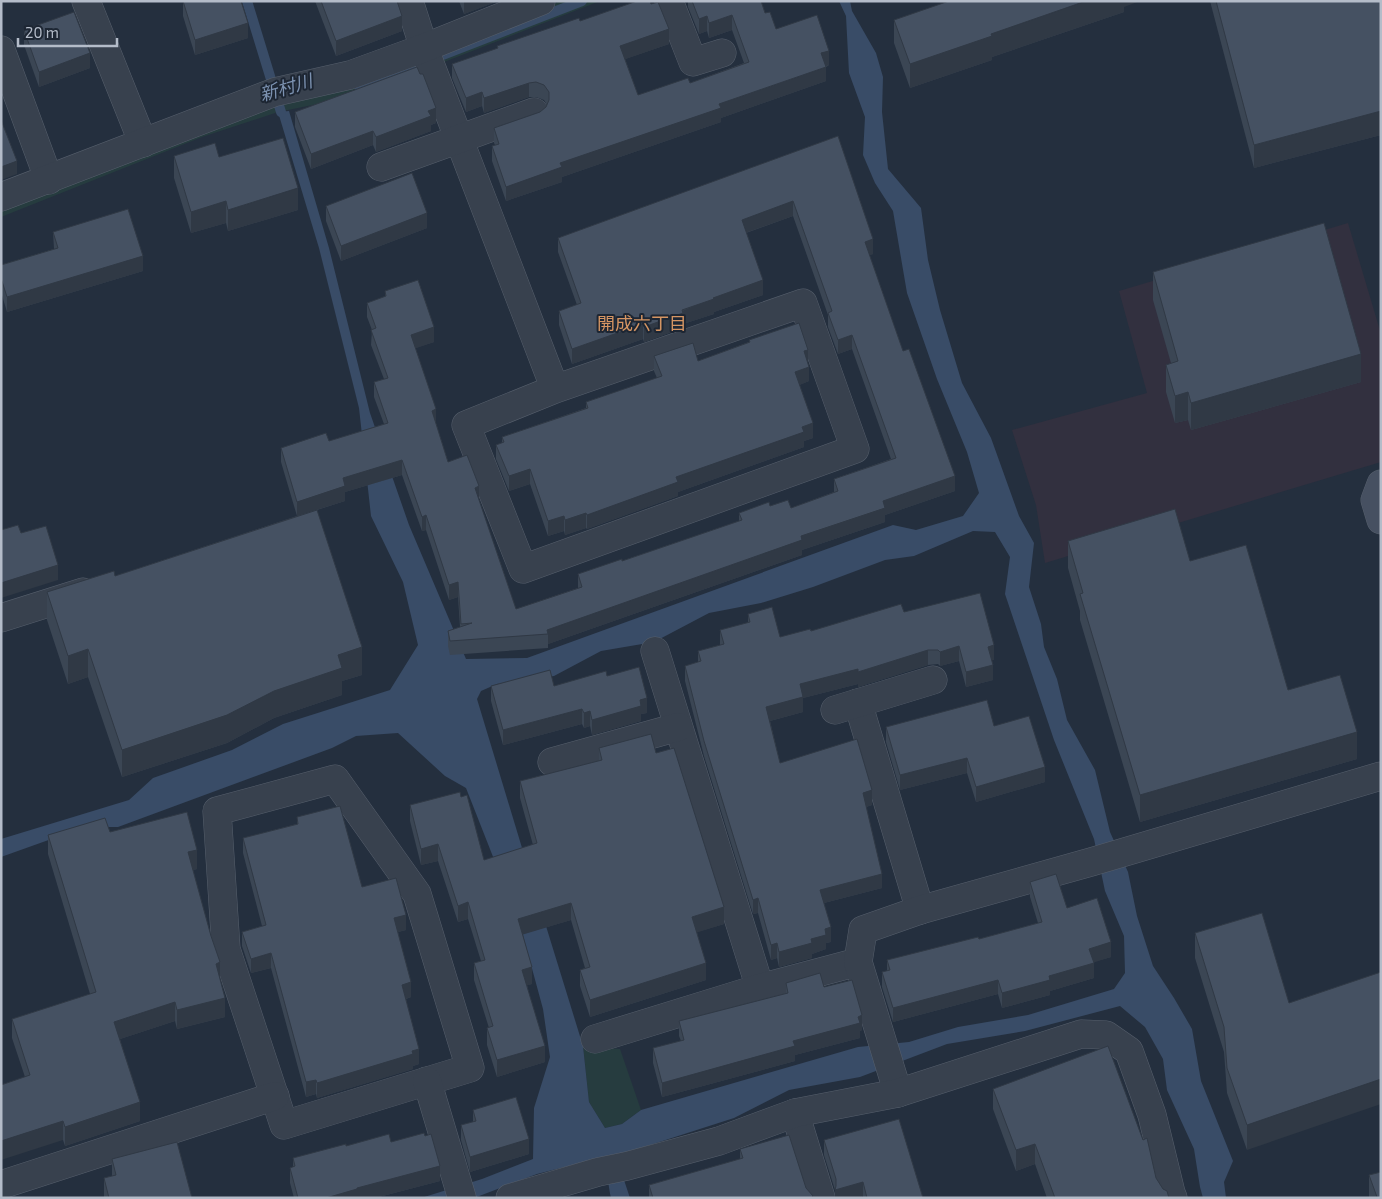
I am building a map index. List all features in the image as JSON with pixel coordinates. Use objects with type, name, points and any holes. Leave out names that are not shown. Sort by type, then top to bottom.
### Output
[{"type":"street","points":[[86,1],[144,143]]},
{"type":"street","points":[[409,1],[424,48],[555,389]]},
{"type":"street","points":[[1,197],[275,92],[350,75],[424,48],[541,1]]},
{"type":"street","points":[[669,1],[692,62],[722,53]]},
{"type":"street","points":[[1,50],[49,180]]},
{"type":"street","points":[[381,167],[534,112]]},
{"type":"street","points":[[803,303],[855,450],[524,569],[466,425],[555,389],[803,303]]},
{"type":"street","points":[[1381,484],[1374,500],[1381,520]]},
{"type":"street","points":[[1,618],[103,586]]},
{"type":"street","points":[[655,651],[760,988]]},
{"type":"street","points":[[920,910],[846,706],[933,680]]},
{"type":"street","points":[[552,762],[678,727]]},
{"type":"street","points":[[895,1083],[858,962],[862,930],[920,910],[1091,862],[1381,776]]},
{"type":"street","points":[[335,779],[418,894],[470,1068],[284,1124],[275,1096],[226,949],[217,811],[335,779]]},
{"type":"street","points":[[595,1039],[760,988],[858,962]]},
{"type":"street","points":[[519,1196],[598,1172],[627,1166],[720,1140],[795,1113],[895,1083],[1081,1034],[1106,1035],[1129,1051],[1152,1115],[1173,1198]]},
{"type":"street","points":[[427,1081],[459,1188]]},
{"type":"street","points":[[1,1185],[275,1096]]},
{"type":"street","points":[[795,1113],[821,1198]]},
{"type":"shaded area","points":[[1348,223],[1381,334],[1381,462],[1045,563],[1036,505],[1012,430],[1147,393],[1119,291]]},
{"type":"green space","points":[[561,1],[600,1],[357,96],[278,112],[202,137],[1,217],[1,203],[281,97],[351,82]]},
{"type":"green space","points":[[583,1046],[620,1049],[641,1110],[622,1124],[605,1128],[589,1102]]},
{"type":"water","points":[[839,1],[850,1],[852,11],[876,53],[883,77],[882,112],[888,169],[921,208],[928,260],[940,310],[962,383],[991,438],[1019,516],[1034,543],[1029,587],[1041,624],[1044,647],[1057,679],[1067,720],[1095,770],[1110,832],[1128,872],[1137,916],[1153,966],[1192,1029],[1201,1081],[1233,1161],[1224,1182],[1226,1198],[1203,1198],[1194,1149],[1167,1090],[1163,1059],[1145,1027],[1120,1006],[1025,1031],[947,1044],[860,1077],[789,1090],[734,1118],[619,1155],[618,1162],[630,1198],[611,1198],[606,1171],[600,1158],[537,1174],[474,1198],[421,1198],[482,1179],[533,1159],[534,1108],[550,1057],[543,1009],[521,928],[466,788],[445,776],[398,733],[356,736],[332,748],[118,827],[85,827],[1,857],[1,839],[129,800],[153,778],[232,750],[283,724],[390,690],[418,645],[403,582],[371,516],[359,408],[319,248],[278,112],[289,111],[329,248],[370,413],[409,525],[466,659],[527,658],[893,525],[916,530],[963,516],[979,493],[967,452],[937,379],[907,293],[893,211],[875,183],[863,155],[865,117],[849,73],[846,16]],"holes":[[[973,531],[995,532],[1010,557],[1005,594],[1054,740],[1094,839],[1105,891],[1124,936],[1125,973],[1114,989],[1028,1015],[958,1027],[909,1042],[858,1047],[641,1110],[622,1124],[605,1128],[589,1102],[583,1046],[477,699],[481,691],[497,684],[554,676],[601,651],[654,642],[709,613],[761,603],[813,587],[885,560],[914,556]]]},
{"type":"building","points":[[183,1],[241,1],[248,23],[195,40]]},
{"type":"building","points":[[321,1],[397,1],[402,16],[336,41]]},
{"type":"building","points":[[637,1],[650,1],[651,4],[658,2],[669,29],[620,46],[638,95],[688,78],[690,83],[749,62],[732,15],[709,23],[707,16],[699,19],[692,1],[761,1],[765,13],[770,12],[776,29],[817,15],[829,51],[821,53],[826,67],[719,104],[721,108],[560,163],[562,167],[506,187],[492,146],[499,144],[494,128],[540,112],[546,107],[549,100],[549,92],[544,85],[536,82],[484,98],[482,92],[466,98],[452,64],[498,48],[497,46],[579,18],[580,21]]},
{"type":"building","points":[[949,1],[1086,1],[910,64],[894,20]]},
{"type":"building","points":[[1216,1],[1381,1],[1381,111],[1254,145]]},
{"type":"building","points":[[74,12],[90,53],[39,72],[24,30]]},
{"type":"building","points":[[417,67],[420,74],[423,74],[436,108],[428,111],[431,116],[376,137],[373,131],[311,154],[295,112]]},
{"type":"building","points":[[1,120],[17,161],[1,167]]},
{"type":"building","points":[[838,136],[873,239],[865,242],[903,351],[909,349],[955,476],[883,501],[885,508],[801,536],[802,540],[547,630],[548,634],[450,641],[448,631],[472,623],[461,624],[458,582],[449,585],[426,515],[422,517],[402,460],[343,478],[345,486],[297,502],[281,448],[326,433],[329,441],[388,423],[374,382],[388,378],[371,330],[376,328],[367,303],[386,296],[385,291],[418,280],[434,327],[411,335],[436,409],[432,411],[448,462],[467,455],[479,486],[475,488],[516,609],[582,587],[578,574],[742,520],[739,513],[769,502],[770,506],[788,500],[791,508],[838,491],[834,479],[896,458],[852,335],[838,340],[828,313],[832,311],[793,201],[742,220],[763,280],[682,310],[683,313],[644,327],[643,324],[572,349],[559,311],[581,303],[558,238]]},
{"type":"building","points":[[283,138],[298,188],[228,210],[226,201],[191,212],[174,156],[215,143],[219,157]]},
{"type":"building","points":[[412,173],[427,213],[341,246],[326,206]]},
{"type":"building","points":[[128,209],[143,256],[7,297],[1,278],[1,265],[58,248],[53,232]]},
{"type":"building","points":[[1324,223],[1361,354],[1191,403],[1188,392],[1175,396],[1166,365],[1178,361],[1153,272]]},
{"type":"building","points":[[799,323],[808,350],[804,351],[809,367],[795,372],[813,423],[802,427],[804,432],[676,477],[678,482],[587,515],[586,513],[565,520],[564,516],[548,521],[530,469],[509,476],[496,445],[504,442],[502,437],[588,408],[586,402],[662,376],[654,356],[693,343],[698,361],[750,342],[749,340]]},
{"type":"building","points":[[1175,509],[1190,561],[1246,545],[1288,690],[1340,675],[1357,732],[1140,795],[1080,594],[1083,593],[1068,541]]},
{"type":"building","points":[[317,510],[362,647],[338,655],[342,668],[274,691],[227,715],[122,750],[88,649],[68,656],[47,592],[114,571],[115,576]]},
{"type":"building","points":[[18,525],[21,533],[46,526],[58,565],[1,583],[1,530]]},
{"type":"building","points":[[980,593],[994,645],[988,647],[993,665],[966,672],[959,646],[940,652],[938,650],[928,650],[858,672],[858,669],[800,684],[803,697],[766,707],[780,763],[857,739],[872,790],[863,793],[882,874],[820,890],[831,927],[825,929],[826,935],[811,939],[812,943],[779,952],[777,943],[771,945],[758,898],[753,900],[704,741],[685,666],[701,661],[698,651],[724,644],[720,630],[750,622],[748,614],[772,607],[780,637],[810,629],[811,631],[901,604],[904,612]]},
{"type":"building","points":[[639,667],[647,698],[640,700],[641,706],[592,720],[590,711],[584,713],[582,709],[503,730],[491,686],[550,670],[554,686],[606,671],[607,676]]},
{"type":"building","points":[[987,700],[994,726],[1029,716],[1045,767],[976,787],[967,758],[900,775],[886,727]]},
{"type":"building","points":[[651,734],[656,753],[674,748],[724,907],[692,917],[706,963],[590,1000],[580,970],[590,967],[571,903],[518,919],[532,967],[522,970],[545,1046],[497,1060],[487,1028],[493,1026],[474,963],[485,960],[468,902],[458,906],[438,844],[421,849],[410,805],[460,792],[461,797],[467,795],[484,860],[537,843],[520,781],[602,760],[599,748]]},
{"type":"building","points":[[340,806],[362,887],[396,878],[406,915],[394,918],[411,982],[402,985],[419,1049],[412,1051],[413,1054],[317,1083],[316,1080],[306,1082],[271,953],[251,959],[242,932],[266,925],[243,838],[298,824],[297,817]]},
{"type":"building","points":[[187,812],[197,850],[188,852],[220,962],[216,964],[225,998],[177,1010],[175,1002],[114,1022],[140,1102],[65,1127],[63,1121],[1,1141],[1,1085],[30,1075],[12,1019],[96,992],[48,835],[105,818],[110,832]]},
{"type":"building","points":[[1056,874],[1067,908],[1097,898],[1111,942],[1089,949],[1094,963],[1049,976],[1050,980],[1002,993],[998,980],[893,1008],[882,972],[890,970],[887,960],[978,937],[979,939],[1042,922],[1030,882]]},
{"type":"building","points":[[1262,913],[1289,1003],[1381,972],[1381,1079],[1247,1125],[1227,1068],[1224,1027],[1195,933]]},
{"type":"building","points":[[820,973],[824,987],[852,980],[862,1015],[858,1017],[860,1023],[793,1041],[795,1046],[662,1083],[653,1048],[684,1040],[679,1021],[788,993],[786,983]]},
{"type":"building","points":[[1108,1046],[1143,1140],[1147,1138],[1156,1178],[1163,1189],[1167,1191],[1169,1198],[1055,1198],[1035,1144],[1016,1150],[993,1089]]},
{"type":"building","points":[[516,1097],[529,1139],[470,1157],[461,1125],[476,1121],[473,1110]]},
{"type":"building","points":[[899,1119],[923,1198],[867,1198],[863,1182],[835,1190],[836,1179],[824,1140]]},
{"type":"building","points":[[424,1133],[425,1136],[431,1134],[440,1166],[326,1198],[298,1198],[290,1168],[295,1166],[293,1158],[389,1134],[391,1142]]},
{"type":"building","points":[[789,1135],[806,1188],[813,1196],[812,1198],[653,1198],[649,1185],[743,1158],[740,1149]]},
{"type":"building","points":[[177,1142],[192,1198],[109,1198],[104,1178],[116,1175],[112,1159]]},
{"type":"building","points":[[1381,1172],[1381,1198],[1375,1198],[1377,1197],[1369,1175]]},
{"type":"waterway","points":[[247,1],[281,112]]},
{"type":"waterway","name":"新村川","points":[[358,85],[378,80],[582,1]]},
{"type":"district","name":"開成六丁目","points":[[642,324]]}]
